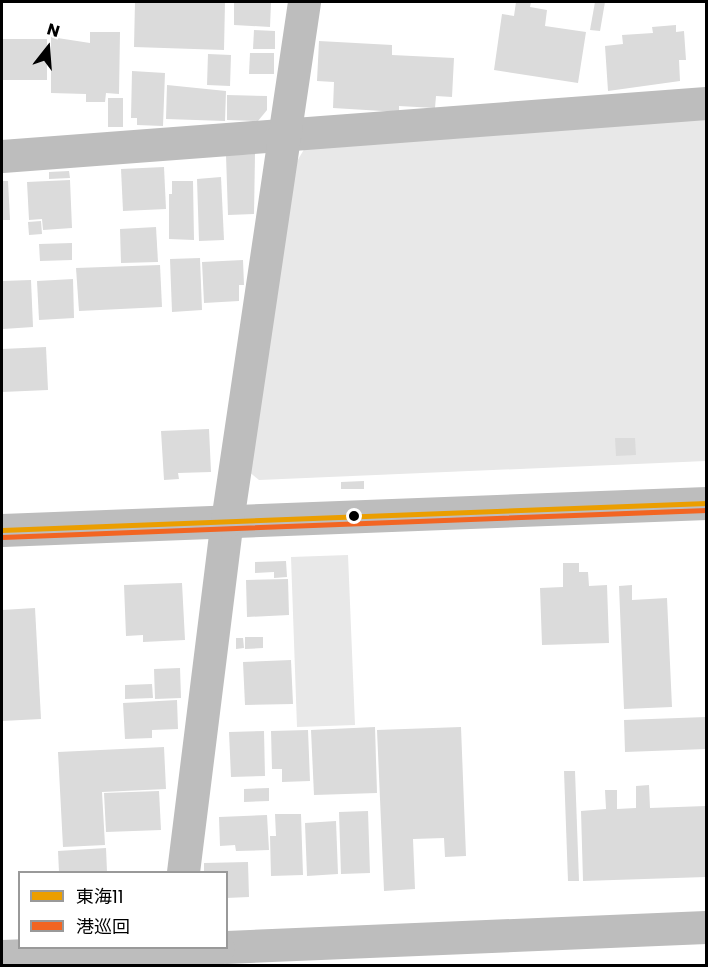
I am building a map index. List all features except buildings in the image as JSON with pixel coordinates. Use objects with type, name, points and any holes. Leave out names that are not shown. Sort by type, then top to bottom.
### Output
[{"type":"street","points":[[183,871],[227,522],[304,2]]},
{"type":"street","points":[[2,156],[284,137],[706,97]]},
{"type":"street","points":[[2,530],[706,503]]},
{"type":"street","points":[[228,947],[706,927]]},
{"type":"street","points":[[2,956],[152,949]]},
{"type":"shaded area","points":[[706,117],[706,461],[259,480],[248,471],[296,163],[306,146]]},
{"type":"shaded area","points":[[348,555],[355,725],[297,727],[291,557]]},
{"type":"transit line","name":"東海11","points":[[2,530],[706,503]]},
{"type":"transit line","name":"港巡回","points":[[2,537],[706,510]]}]
